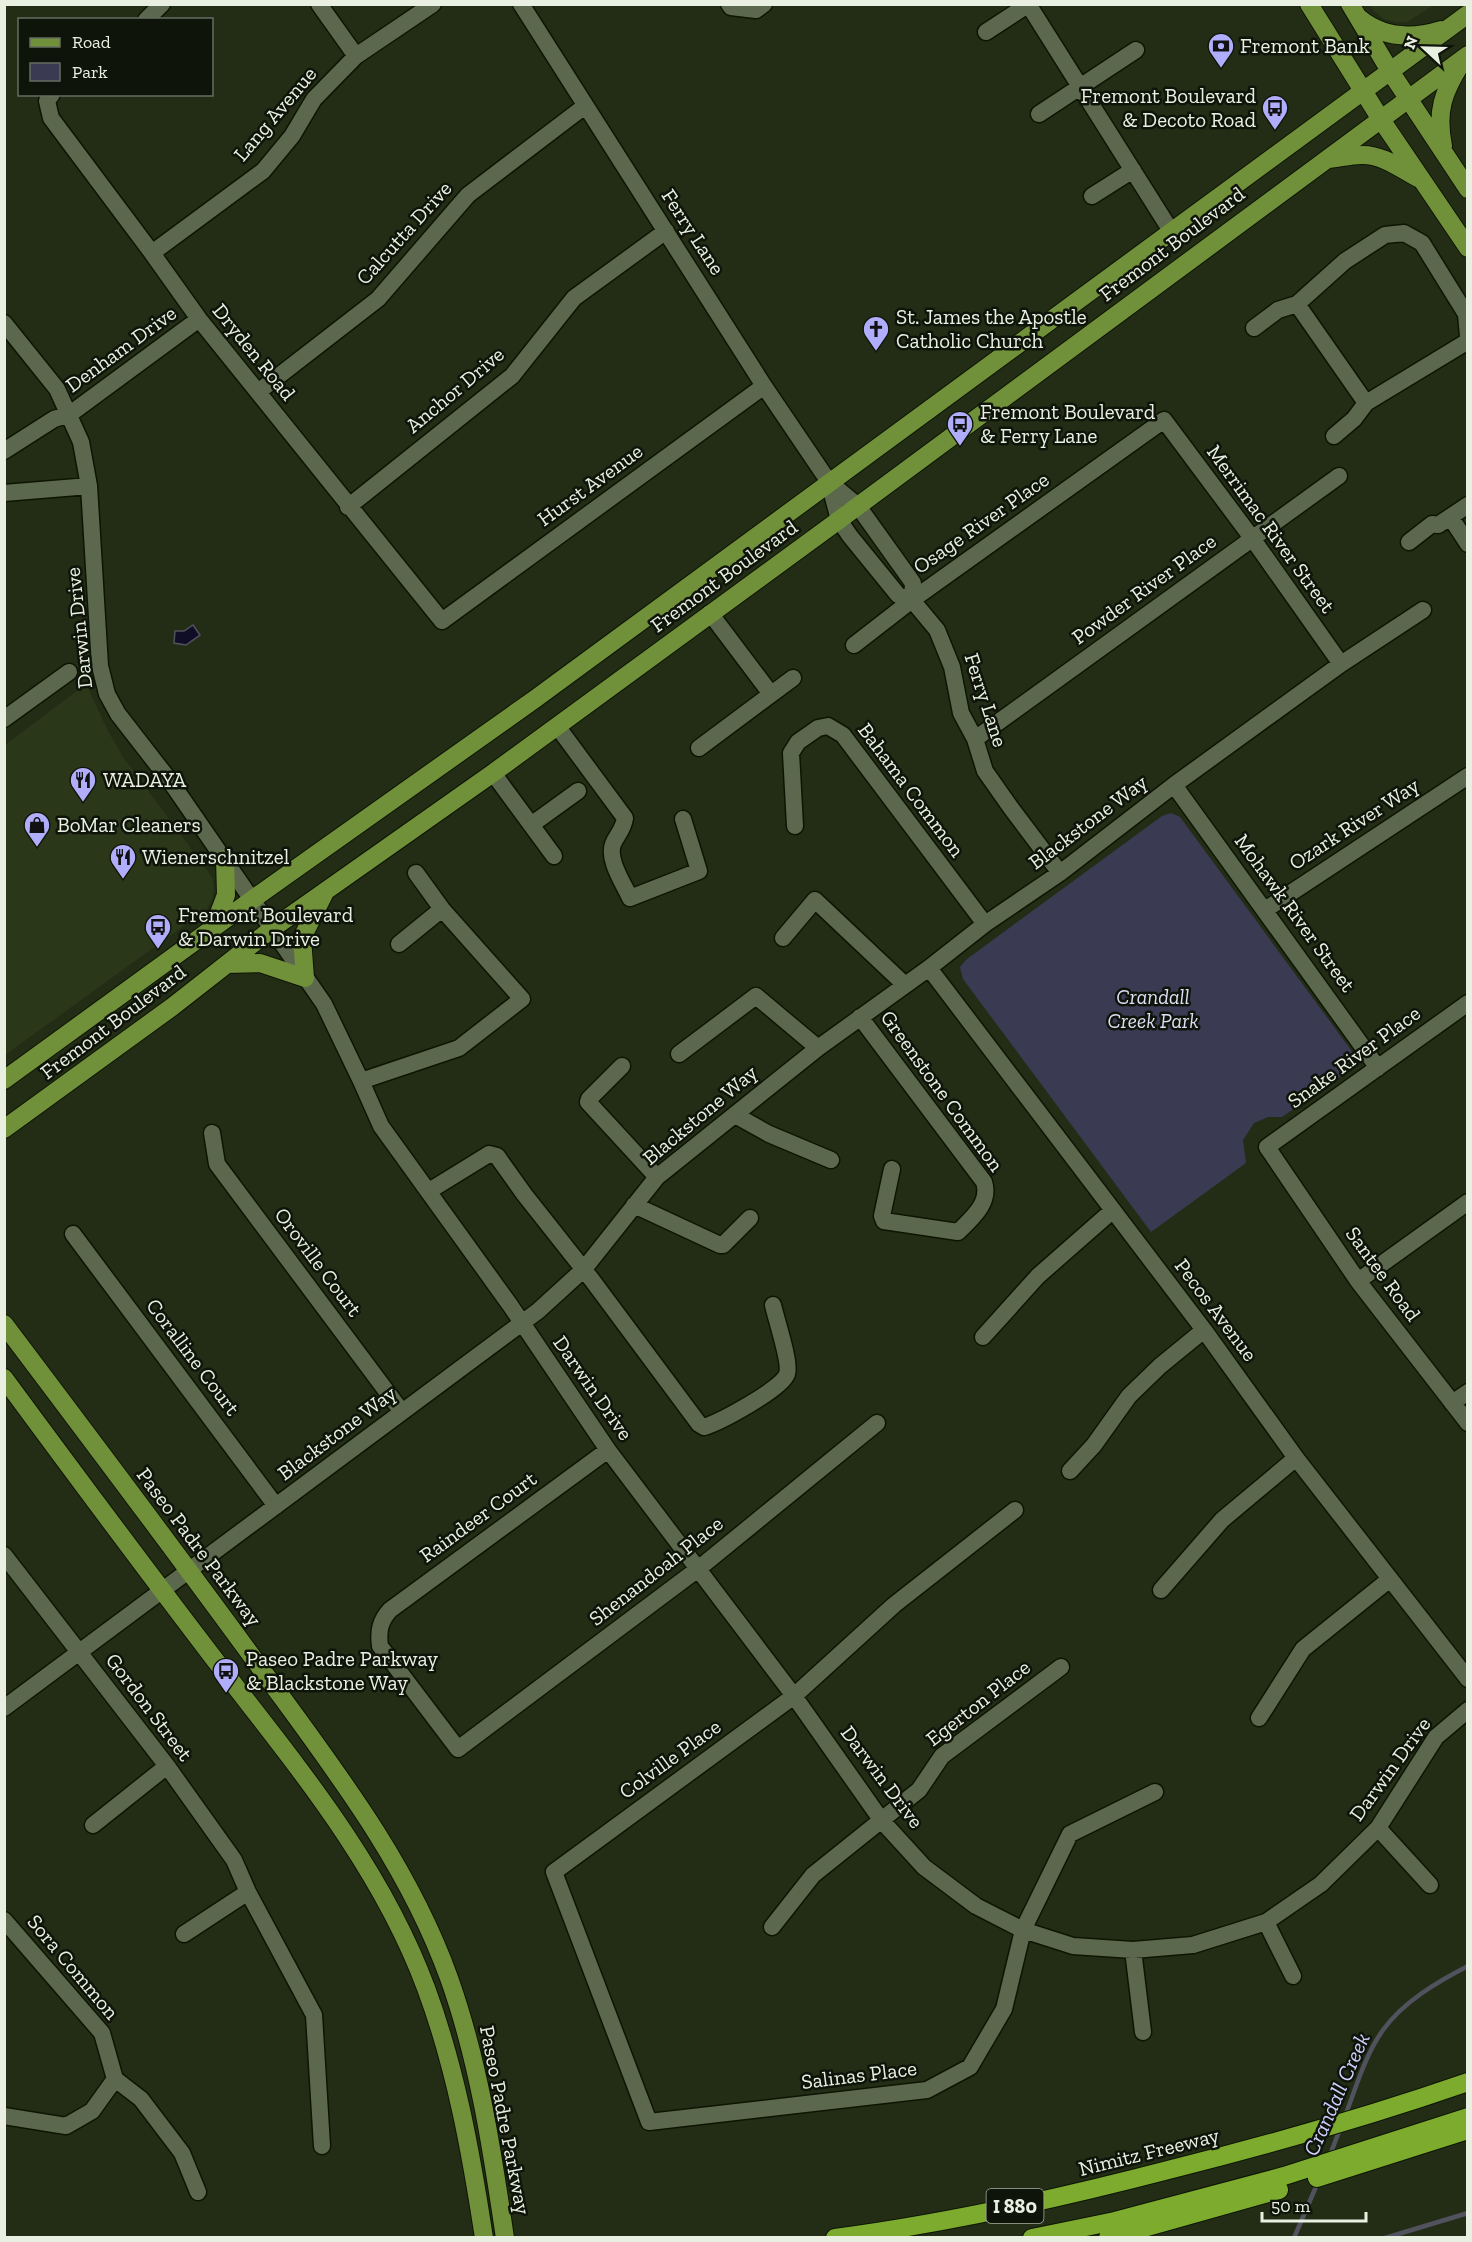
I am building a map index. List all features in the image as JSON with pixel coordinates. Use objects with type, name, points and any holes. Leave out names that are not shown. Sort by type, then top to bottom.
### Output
[{"type":"highway","name":"Nimitz Freeway","points":[[835,2238],[973,2215],[1076,2194],[1306,2134],[1467,2082]]},
{"type":"highway","name":"I 880","points":[[1376,2154],[1467,2117]]},
{"type":"highway","name":"I 880","points":[[1108,2238],[1376,2154],[1467,2130]]},
{"type":"highway","name":"I 880","points":[[1032,2238],[1285,2182]]},
{"type":"main road","points":[[1309,4],[1380,118],[1467,248]]},
{"type":"main road","points":[[1353,10],[1378,30],[1405,36],[1422,36],[1451,26]]},
{"type":"main road","points":[[1353,10],[1407,99],[1467,189]]},
{"type":"main road","name":"Fremont Boulevard","points":[[4,1080],[253,899],[535,699],[1467,14]]},
{"type":"main road","points":[[1445,155],[1439,126],[1441,106],[1450,81],[1467,56]]},
{"type":"main road","name":"Fremont Boulevard","points":[[4,1130],[172,1007],[273,928],[557,726],[1467,56]]},
{"type":"main road","points":[[1324,160],[1360,154],[1371,155],[1382,158],[1421,179]]},
{"type":"main road","points":[[213,928],[226,895],[225,859]]},
{"type":"main road","points":[[227,964],[260,963],[305,978],[302,938],[326,890]]},
{"type":"main road","name":"Paseo Padre Parkway","points":[[4,1324],[190,1571],[355,1796],[391,1853],[421,1910],[449,1977],[470,2045],[486,2117],[505,2238]]},
{"type":"main road","name":"Paseo Padre Parkway","points":[[4,1378],[162,1591],[332,1813],[367,1867],[396,1920],[425,1987],[447,2051],[465,2126],[484,2238]]},
{"type":"street","points":[[148,18],[162,4]]},
{"type":"street","points":[[319,4],[356,56]]},
{"type":"street","name":"Lang Avenue","points":[[152,253],[263,171],[292,136],[314,99],[356,56],[433,4]]},
{"type":"street","name":"Ferry Lane","points":[[521,4],[764,386],[830,482],[858,506],[913,583],[912,600]]},
{"type":"street","points":[[730,6],[756,10],[764,4]]},
{"type":"street","points":[[986,32],[1028,5],[1171,231]]},
{"type":"street","points":[[1039,114],[1136,50]]},
{"type":"street","name":"Dryden Road","points":[[50,98],[51,118],[199,320],[442,621]]},
{"type":"street","name":"Calcutta Drive","points":[[258,392],[378,299],[468,195],[585,106]]},
{"type":"street","points":[[1092,196],[1133,170]]},
{"type":"street","name":"Anchor Drive","points":[[348,507],[512,376],[574,298],[666,231]]},
{"type":"street","points":[[1254,328],[1278,310],[1297,304],[1345,261],[1385,235],[1404,233],[1422,243],[1466,314],[1467,336]]},
{"type":"street","points":[[1297,304],[1366,403]]},
{"type":"street","name":"Denham Drive","points":[[4,451],[54,419],[70,414],[199,320]]},
{"type":"street","name":"Darwin Drive","points":[[4,323],[57,389],[81,442],[89,486],[100,666],[107,694],[118,714],[170,781],[324,1004],[381,1126],[429,1191],[608,1450],[794,1696],[882,1821],[924,1867],[976,1906],[1023,1930],[1073,1946],[1133,1950],[1193,1945],[1266,1922],[1321,1884],[1378,1828],[1436,1737],[1467,1710]]},
{"type":"street","points":[[1334,436],[1354,419],[1366,403],[1467,341]]},
{"type":"street","name":"Hurst Avenue","points":[[442,621],[764,386]]},
{"type":"street","name":"Merrimac River Street","points":[[1164,420],[1252,538],[1341,664]]},
{"type":"street","name":"Osage River Place","points":[[854,645],[912,600],[1164,420]]},
{"type":"street","name":"Powder River Place","points":[[975,739],[1340,477]]},
{"type":"street","name":"Ferry Lane","points":[[830,482],[839,520],[898,595],[912,600],[937,630],[952,668],[962,713],[975,739],[985,771],[1060,873]]},
{"type":"street","points":[[4,493],[89,486]]},
{"type":"street","points":[[1409,542],[1432,524],[1438,525],[1451,518],[1467,505]]},
{"type":"street","points":[[1451,518],[1467,544]]},
{"type":"street","name":"Blackstone Way","points":[[4,1708],[538,1311],[584,1269],[657,1177],[818,1048],[929,968],[985,924],[1060,873],[1174,785],[1341,664],[1423,610]]},
{"type":"street","points":[[711,613],[771,694]]},
{"type":"street","points":[[4,719],[69,672]]},
{"type":"street","points":[[699,748],[792,678]]},
{"type":"street","points":[[557,726],[625,818],[623,829],[612,845],[612,857],[630,898],[699,871],[683,819]]},
{"type":"street","name":"Bahama Common","points":[[795,826],[791,753],[798,742],[818,728],[828,726],[843,735],[985,924]]},
{"type":"street","points":[[492,773],[554,856]]},
{"type":"street","name":"Ozark River Way","points":[[1265,910],[1467,776]]},
{"type":"street","name":"Mohawk River Street","points":[[1174,785],[1378,1068]]},
{"type":"street","points":[[531,825],[578,791]]},
{"type":"street","points":[[361,1081],[459,1048],[522,999],[442,909],[416,873]]},
{"type":"street","points":[[783,938],[815,900],[904,984]]},
{"type":"street","points":[[399,944],[442,909]]},
{"type":"street","name":"Pecos Avenue","points":[[929,968],[1204,1330],[1296,1458],[1467,1679]]},
{"type":"street","points":[[680,1054],[756,996],[818,1048]]},
{"type":"street","name":"Snake River Place","points":[[1267,1147],[1467,1003]]},
{"type":"street","name":"Greenstone Common","points":[[860,1017],[984,1182],[987,1190],[982,1205],[958,1232],[884,1221],[882,1216],[892,1169]]},
{"type":"street","points":[[622,1066],[588,1102],[657,1177]]},
{"type":"street","points":[[735,1115],[769,1134],[831,1160]]},
{"type":"street","name":"Oroville Court","points":[[212,1133],[217,1164],[402,1412]]},
{"type":"street","name":"Santee Road","points":[[1267,1147],[1358,1281],[1467,1424]]},
{"type":"street","points":[[429,1191],[494,1153],[699,1424],[704,1426],[748,1405],[782,1383],[787,1374],[787,1363],[773,1305]]},
{"type":"street","points":[[1358,1281],[1467,1202]]},
{"type":"street","points":[[634,1205],[720,1245],[723,1245],[750,1218]]},
{"type":"street","points":[[983,1337],[1038,1276],[1112,1211]]},
{"type":"street","name":"Coralline Court","points":[[73,1234],[276,1506]]},
{"type":"street","points":[[1070,1471],[1094,1445],[1129,1396],[1160,1365],[1204,1330]]},
{"type":"street","points":[[1452,1403],[1467,1392]]},
{"type":"street","name":"Shenandoah Place","points":[[458,1749],[698,1569],[877,1423]]},
{"type":"street","name":"Raindeer Court","points":[[458,1749],[380,1646],[380,1626],[390,1610],[608,1450]]},
{"type":"street","points":[[1161,1590],[1222,1520],[1296,1458]]},
{"type":"street","name":"Colville Place","points":[[650,2122],[554,1872],[794,1696],[894,1605],[1015,1510]]},
{"type":"street","name":"Gordon Street","points":[[4,1555],[167,1766],[234,1860],[248,1892],[314,2015],[322,2146]]},
{"type":"street","points":[[1259,1718],[1303,1649],[1390,1579]]},
{"type":"street","name":"Egerton Place","points":[[772,1928],[813,1875],[919,1790],[942,1756],[1061,1667]]},
{"type":"street","points":[[93,1825],[167,1766]]},
{"type":"street","name":"Salinas Place","points":[[650,2122],[927,2090],[970,2067],[1004,2009],[1023,1930],[1070,1834],[1155,1791]]},
{"type":"street","points":[[1378,1828],[1430,1885]]},
{"type":"street","points":[[184,1934],[248,1892]]},
{"type":"street","name":"Sora Common","points":[[4,1920],[102,2033],[115,2079]]},
{"type":"street","points":[[1266,1922],[1293,1976]]},
{"type":"street","points":[[1133,1950],[1143,2031]]},
{"type":"street","points":[[4,2116],[66,2126],[92,2111],[115,2079],[141,2099],[182,2153],[198,2192]]},
{"type":"shaded area","points":[[1370,5],[1434,5],[1407,22],[1395,22],[1384,19]]},
{"type":"shaded area","points":[[193,625],[200,635],[186,645],[174,643],[175,631],[184,631]]},
{"type":"shaded area","points":[[86,684],[123,757],[213,879],[212,900],[207,909],[5,1055],[5,745]]},
{"type":"green space","name":"Crandall Creek Park","points":[[1171,813],[1180,817],[1351,1050],[1355,1061],[1351,1069],[1282,1117],[1268,1117],[1254,1123],[1243,1140],[1246,1163],[1151,1232],[963,979],[960,967],[967,959],[1162,816]]},
{"type":"waterway","name":"Crandall Creek","points":[[1345,2116],[1371,2050],[1391,2020],[1421,1993],[1468,1966]]},
{"type":"waterway","name":"Crandall Creek","points":[[1330,2155],[1340,2129]]},
{"type":"waterway","name":"Crandall Creek","points":[[1294,2238],[1318,2182]]},
{"type":"waterway","points":[[1385,2238],[1468,2213]]},
{"type":"place","name":"Fremont Bank","points":[[1221,69]]},
{"type":"place","name":"Fremont Boulevard & Decoto Road","points":[[1275,131]]},
{"type":"place","name":"St. James the Apostle Catholic Church","points":[[876,352]]},
{"type":"place","name":"Fremont Boulevard & Ferry Lane","points":[[960,447]]},
{"type":"place","name":"WADAYA","points":[[83,803]]},
{"type":"place","name":"BoMar Cleaners","points":[[37,848]]},
{"type":"place","name":"Wienerschnitzel","points":[[123,880]]},
{"type":"place","name":"Fremont Boulevard & Darwin Drive","points":[[158,950]]},
{"type":"place","name":"Paseo Padre Parkway & Blackstone Way","points":[[226,1694]]}]
